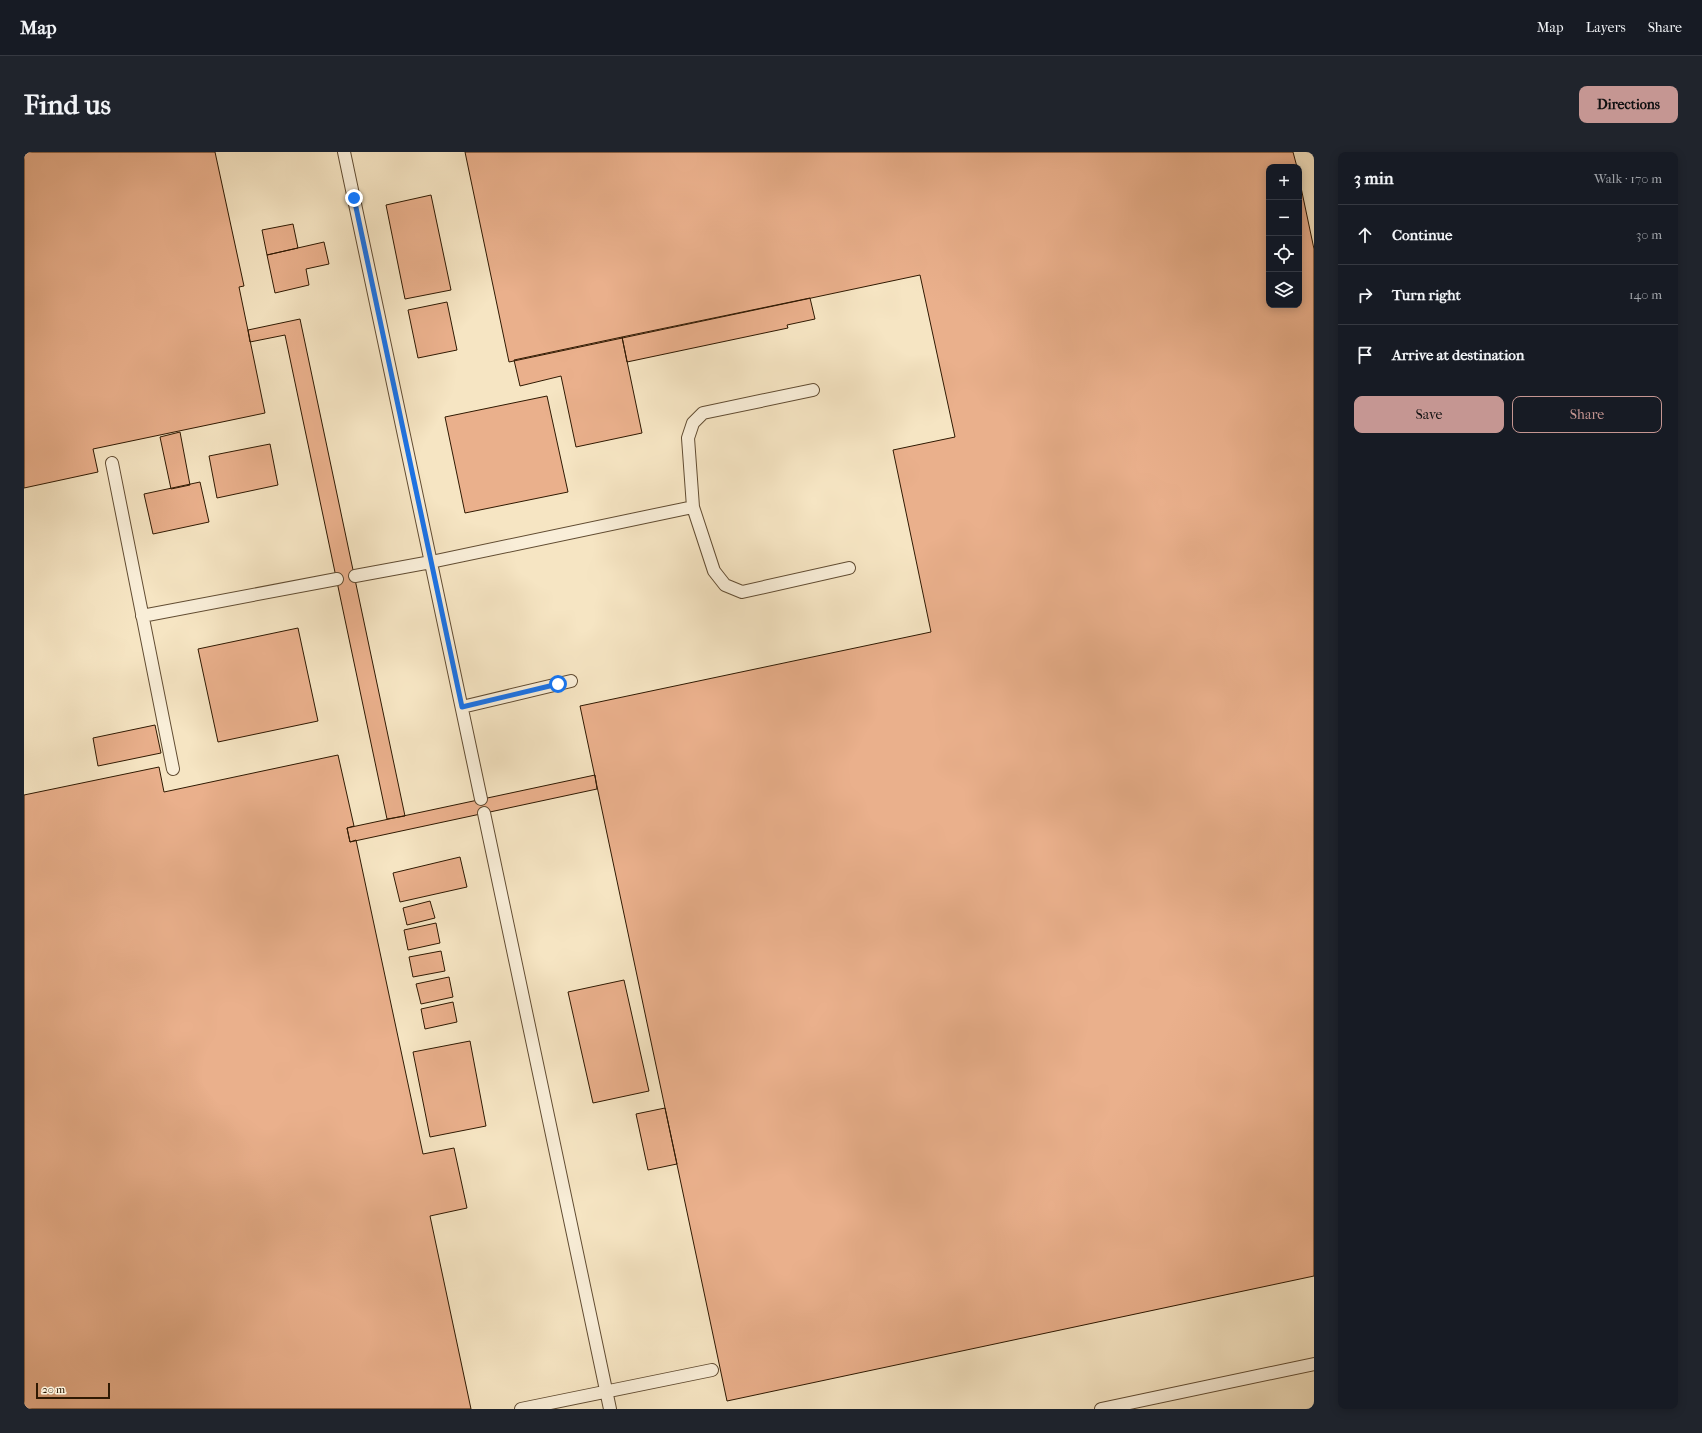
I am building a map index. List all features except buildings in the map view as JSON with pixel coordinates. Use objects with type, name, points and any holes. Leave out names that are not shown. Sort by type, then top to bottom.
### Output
[{"type":"lane","points":[[344,152],[481,799]]},
{"type":"lane","points":[[813,390],[703,413],[693,423],[688,438],[693,507],[714,571],[725,585],[742,592],[849,568]]},
{"type":"lane","points":[[112,464],[173,769]]},
{"type":"lane","points":[[355,576],[431,562],[693,507]]},
{"type":"lane","points":[[142,616],[337,579]]},
{"type":"lane","points":[[462,707],[571,681]]},
{"type":"lane","points":[[484,813],[610,1409]]},
{"type":"lane","points":[[1102,1409],[1314,1364]]},
{"type":"lane","points":[[521,1409],[712,1370]]},
{"type":"route","points":[[354,198],[462,707],[558,684]]}]
